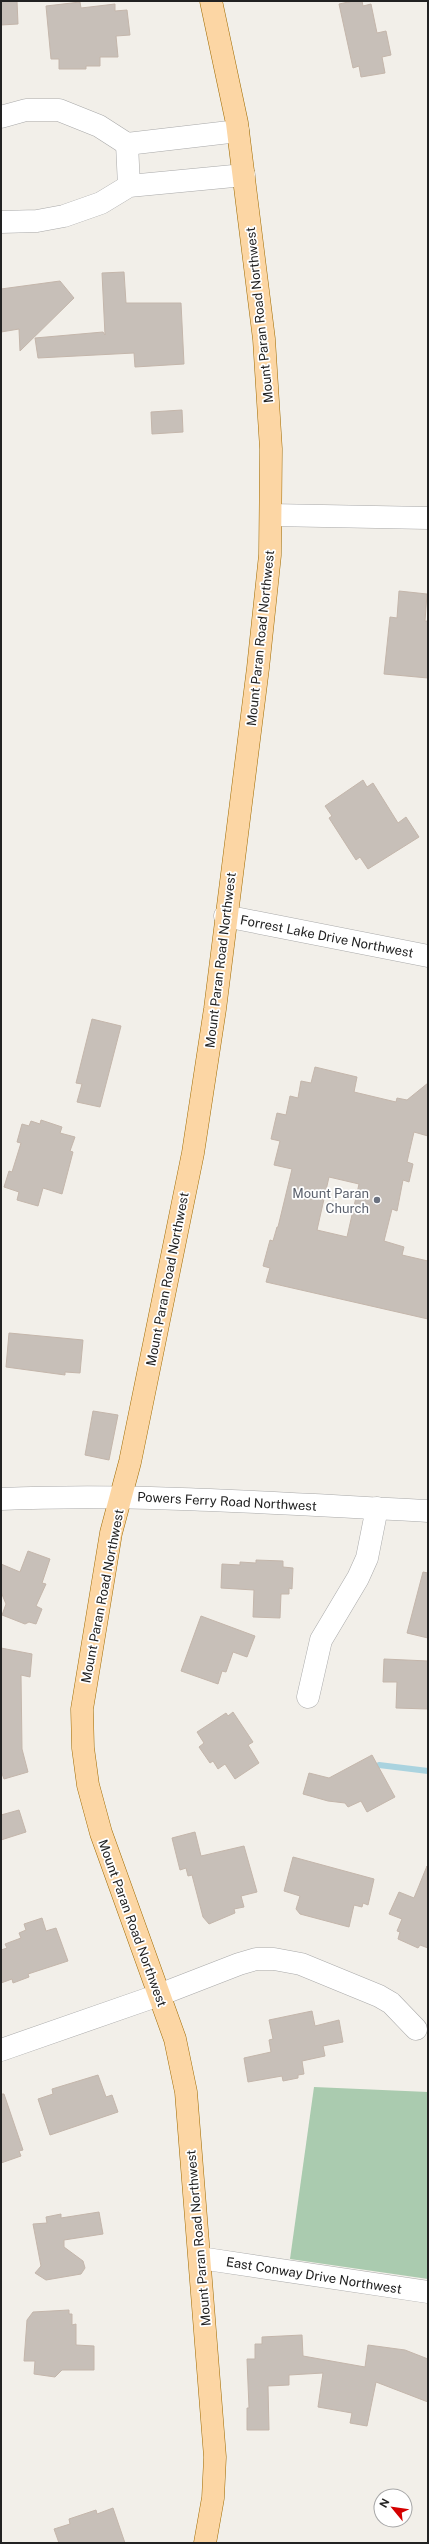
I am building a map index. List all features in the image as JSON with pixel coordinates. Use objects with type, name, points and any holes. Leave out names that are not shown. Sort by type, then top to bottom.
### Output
[{"type":"main road","name":"Mount Paran Road Northwest","points":[[205,2543],[213,2498],[215,2457],[186,2092],[175,2039],[100,1833],[88,1785],[82,1748],[82,1709],[87,1671],[111,1533],[121,1496],[162,1311],[193,1153],[214,1009],[258,668],[270,555],[271,449],[264,339],[238,131],[219,30],[211,1]]},
{"type":"street","points":[[1,117],[26,110],[59,110],[99,126],[127,144],[238,131]]},
{"type":"street","points":[[127,144],[129,186]]},
{"type":"street","points":[[1,222],[37,221],[64,216],[101,203],[129,186],[244,175]]},
{"type":"street","points":[[271,515],[428,518]]},
{"type":"street","name":"Forrest Lake Drive Northwest","points":[[225,916],[428,956]]},
{"type":"street","name":"Powers Ferry Road Northwest","points":[[1,1500],[121,1496],[428,1511]]},
{"type":"street","points":[[308,1697],[321,1640],[358,1578],[367,1558],[377,1508]]},
{"type":"street","points":[[1,2050],[159,1995],[248,1961],[282,1960],[310,1968],[391,2003],[416,2030]]},
{"type":"street","name":"East Conway Drive Northwest","points":[[200,2258],[428,2292]]},
{"type":"green space","points":[[314,2087],[428,2092],[428,2279],[290,2259]]},
{"type":"building","points":[[1,1],[17,1],[18,24],[1,25]]},
{"type":"building","points":[[362,1],[363,6],[371,4],[377,33],[386,31],[391,55],[382,57],[385,73],[361,77],[359,66],[353,68],[339,4]]},
{"type":"building","points":[[80,2],[81,8],[115,4],[115,11],[127,10],[130,35],[116,36],[118,57],[100,57],[100,66],[86,66],[86,69],[59,69],[59,59],[51,59],[46,6]]},
{"type":"building","points":[[124,272],[126,303],[181,303],[184,364],[135,367],[134,353],[38,358],[35,338],[103,332],[105,335],[102,273]]},
{"type":"building","points":[[60,281],[74,298],[20,351],[19,329],[1,332],[1,289]]},
{"type":"building","points":[[182,410],[183,432],[152,434],[151,412]]},
{"type":"building","points":[[399,591],[427,594],[425,621],[428,621],[428,678],[384,674],[390,617],[397,618]]},
{"type":"building","points":[[363,780],[367,787],[373,783],[398,823],[406,817],[419,837],[368,869],[360,857],[356,860],[329,818],[332,816],[325,806]]},
{"type":"building","points":[[92,1019],[121,1026],[100,1107],[77,1102],[82,1084],[76,1083]]},
{"type":"building","name":"Mount Paran Church","points":[[315,1067],[357,1077],[354,1092],[396,1102],[397,1098],[407,1100],[428,1083],[428,1136],[414,1132],[407,1162],[413,1164],[409,1182],[403,1180],[397,1211],[392,1209],[384,1241],[404,1247],[402,1255],[428,1261],[428,1319],[266,1282],[270,1268],[263,1266],[270,1240],[273,1241],[278,1227],[292,1169],[274,1165],[280,1141],[271,1139],[277,1113],[286,1115],[290,1096],[298,1098],[301,1081],[311,1083]],"holes":[[[329,1177],[359,1184],[347,1237],[317,1230]]]},
{"type":"building","points":[[41,1120],[62,1127],[60,1133],[75,1137],[70,1151],[73,1152],[62,1194],[43,1188],[38,1206],[17,1200],[19,1192],[4,1187],[9,1171],[12,1172],[21,1143],[17,1142],[22,1124],[29,1126],[31,1121],[40,1124]]},
{"type":"building","points":[[9,1333],[83,1340],[80,1373],[65,1372],[65,1375],[6,1367]]},
{"type":"building","points":[[93,1411],[118,1415],[109,1460],[85,1455]]},
{"type":"building","points":[[28,1551],[50,1559],[42,1583],[46,1584],[36,1606],[42,1609],[36,1624],[29,1622],[25,1624],[2,1615],[6,1604],[1,1592],[1,1564],[20,1572]]},
{"type":"building","points":[[256,1560],[283,1561],[283,1567],[293,1568],[292,1589],[289,1588],[289,1594],[281,1594],[280,1618],[253,1617],[254,1590],[221,1588],[222,1564],[240,1565],[240,1562],[256,1563]]},
{"type":"building","points":[[423,1572],[428,1573],[428,1638],[407,1633]]},
{"type":"building","points":[[201,1616],[255,1636],[247,1657],[233,1652],[226,1672],[222,1671],[218,1684],[181,1671]]},
{"type":"building","points":[[1,1648],[32,1654],[30,1677],[21,1675],[22,1749],[28,1772],[4,1779],[1,1771]]},
{"type":"building","points":[[384,1659],[428,1661],[428,1709],[396,1708],[397,1682],[383,1682]]},
{"type":"building","points":[[233,1712],[253,1742],[248,1745],[259,1763],[235,1779],[225,1764],[218,1769],[213,1761],[210,1763],[199,1747],[204,1743],[197,1732],[226,1713],[228,1716]]},
{"type":"building","points":[[372,1755],[395,1797],[367,1812],[361,1801],[348,1807],[345,1803],[328,1801],[303,1794],[309,1773],[329,1778]]},
{"type":"building","points":[[19,1810],[26,1832],[1,1840],[1,1815]]},
{"type":"building","points":[[195,1832],[201,1856],[244,1846],[257,1892],[241,1896],[244,1907],[234,1909],[235,1913],[209,1924],[203,1917],[192,1875],[188,1876],[186,1868],[180,1870],[172,1838]]},
{"type":"building","points":[[293,1857],[374,1879],[368,1905],[363,1903],[362,1907],[354,1905],[349,1927],[300,1914],[296,1909],[300,1896],[284,1891]]},
{"type":"building","points":[[427,1866],[428,1948],[420,1945],[418,1948],[398,1939],[400,1932],[397,1931],[402,1919],[389,1914],[399,1892],[414,1898]]},
{"type":"building","points":[[42,1918],[46,1931],[56,1928],[68,1961],[28,1974],[29,1977],[13,1983],[12,1979],[1,1983],[1,1950],[7,1948],[5,1944],[21,1938],[19,1933],[26,1930],[24,1924]]},
{"type":"building","points":[[312,2011],[315,2026],[339,2020],[343,2042],[323,2046],[325,2056],[302,2061],[304,2074],[298,2075],[298,2078],[283,2081],[282,2076],[248,2082],[244,2058],[271,2052],[269,2040],[273,2039],[269,2020]]},
{"type":"building","points":[[98,2075],[106,2097],[112,2095],[118,2112],[50,2135],[38,2099],[53,2094],[52,2089]]},
{"type":"building","points":[[1,2094],[4,2094],[23,2150],[19,2151],[21,2156],[1,2163]]},
{"type":"building","points":[[99,2212],[103,2234],[64,2240],[64,2247],[83,2261],[85,2268],[81,2274],[46,2280],[35,2273],[41,2266],[33,2224],[47,2223],[46,2217],[61,2214],[61,2218]]},
{"type":"building","points":[[69,2310],[69,2314],[72,2314],[72,2325],[76,2324],[76,2345],[94,2346],[94,2370],[62,2370],[55,2377],[34,2374],[35,2361],[24,2361],[27,2320],[33,2312]]},
{"type":"building","points":[[302,2335],[303,2356],[365,2367],[368,2345],[405,2350],[428,2359],[428,2402],[376,2382],[367,2426],[350,2423],[352,2413],[318,2407],[323,2373],[289,2375],[289,2385],[268,2386],[269,2430],[247,2430],[247,2408],[249,2408],[247,2359],[255,2359],[255,2344],[262,2344],[262,2337]]},
{"type":"building","points":[[113,2508],[125,2543],[59,2543],[54,2529],[70,2524],[69,2519],[96,2510],[97,2514]]},
{"type":"waterway","points":[[379,1765],[428,1771]]},
{"type":"place","name":"Mount Paran Church","points":[[377,1200]]}]
